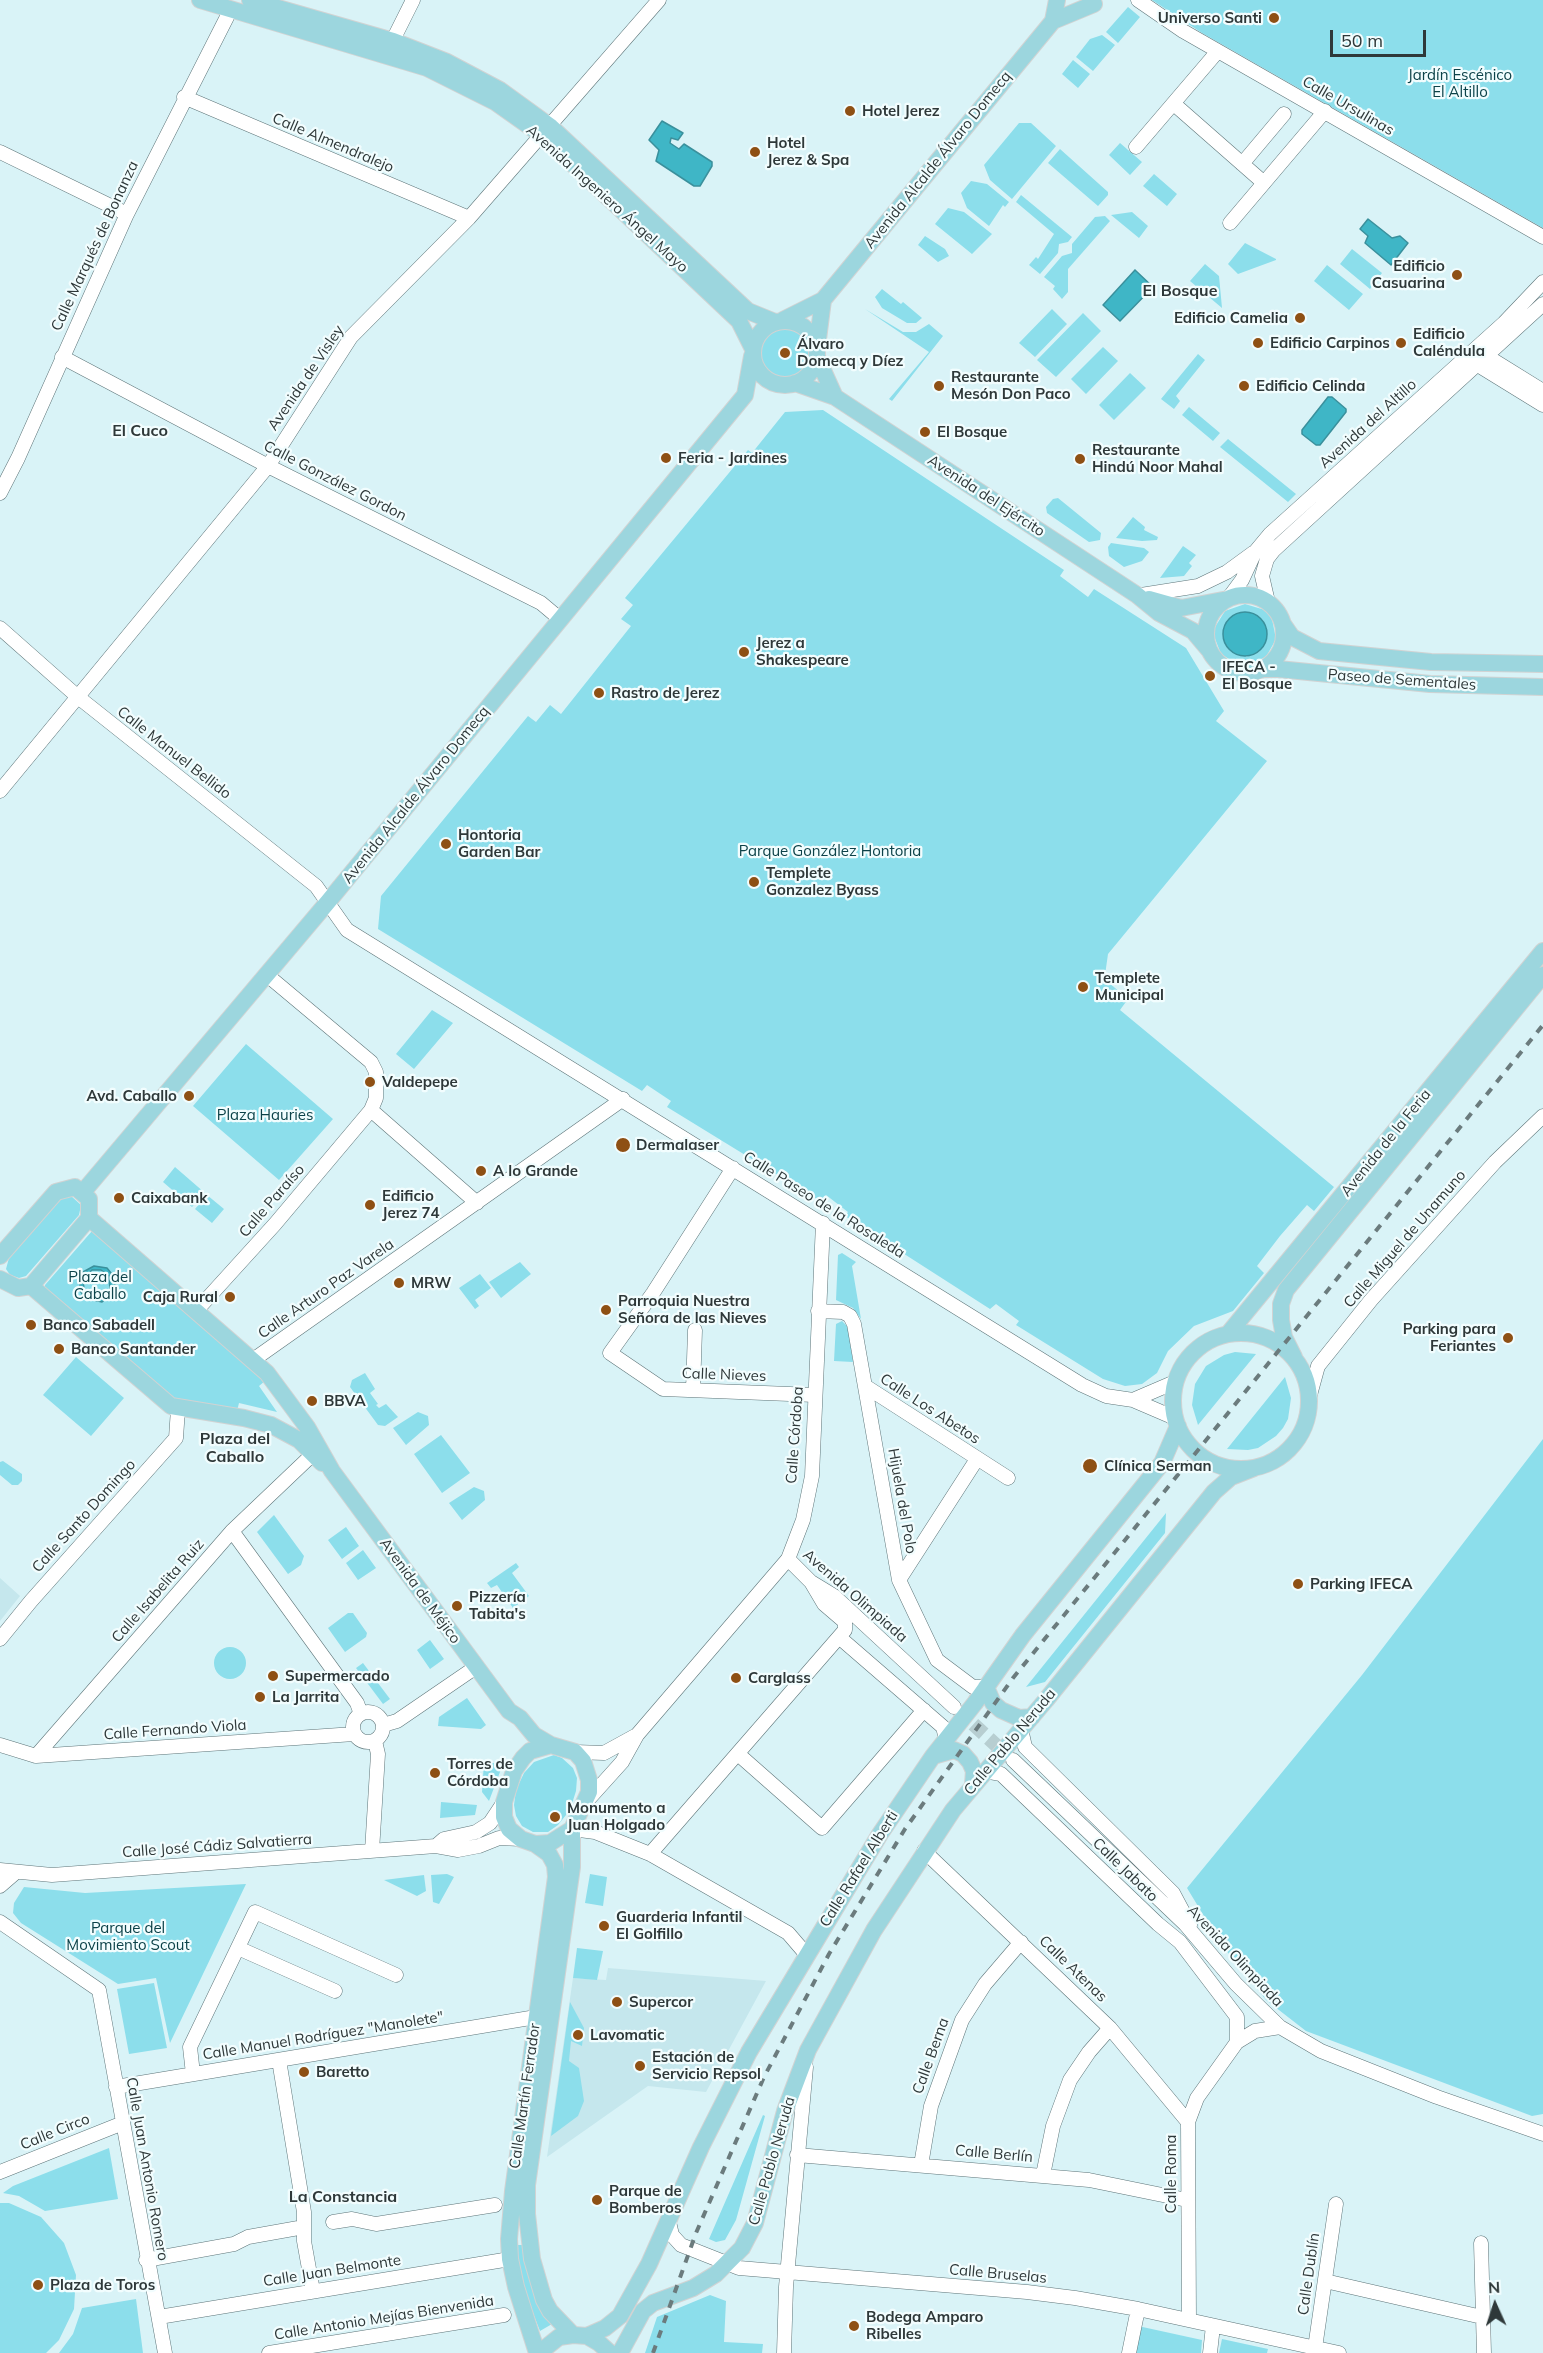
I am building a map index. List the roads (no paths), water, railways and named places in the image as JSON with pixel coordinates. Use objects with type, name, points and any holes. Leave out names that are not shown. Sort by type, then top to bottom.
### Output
[{"type":"main road","name":"Avenida Ingeniero Ángel Mayo","points":[[200,0],[233,6],[447,63],[500,90],[748,311],[779,321]]},
{"type":"main road","name":"Avenida Alcalde Álvaro Domecq","points":[[1053,21],[1057,0]]},
{"type":"main road","points":[[1077,0],[1094,4]]},
{"type":"main road","name":"Avenida Alcalde Álvaro Domecq","points":[[779,321],[823,300],[1053,21],[1094,4],[1111,0]]},
{"type":"main road","name":"Avenida Ingeniero Ángel Mayo","points":[[547,131],[740,321],[752,352]]},
{"type":"main road","points":[[745,395],[790,384],[812,370],[817,352],[823,300]]},
{"type":"main road","points":[[790,384],[765,378],[758,370],[752,352],[761,331],[779,321],[800,324],[808,331],[836,397]]},
{"type":"main road","name":"Avenida Alcalde Álvaro Domecq","points":[[83,1192],[327,903],[745,395],[752,352]]},
{"type":"main road","name":"Avenida del Ejército","points":[[790,384],[836,397],[1137,595],[1159,613],[1193,631],[1209,650]]},
{"type":"main road","name":"Avenida del Ejército","points":[[1137,595],[1181,608],[1228,599]]},
{"type":"main road","points":[[1249,595],[1268,602],[1284,624],[1282,646],[1278,655],[1261,669],[1252,672],[1233,671],[1224,667],[1209,650],[1206,634],[1207,624],[1218,605],[1228,599],[1249,595]]},
{"type":"main road","name":"Paseo de Sementales","points":[[1284,624],[1292,637],[1319,651],[1431,662],[1543,664]]},
{"type":"main road","name":"Paseo de Sementales","points":[[1261,669],[1430,684],[1543,687]]},
{"type":"main road","name":"Avenida de la Feria","points":[[1228,1334],[1543,951]]},
{"type":"main road","name":"Avenida de la Feria","points":[[1294,1357],[1284,1337],[1281,1320],[1281,1304],[1286,1290],[1543,975]]},
{"type":"main road","points":[[0,1256],[56,1192],[75,1187],[89,1199],[89,1218],[31,1286],[18,1288],[2,1283]]},
{"type":"main road","points":[[89,1218],[267,1373],[307,1427],[332,1471]]},
{"type":"main road","points":[[31,1286],[165,1402],[178,1409],[244,1418],[271,1425],[299,1440],[332,1471]]},
{"type":"main road","points":[[1246,1332],[1264,1336],[1281,1344],[1294,1357],[1305,1375],[1310,1395],[1306,1424],[1298,1439],[1281,1457],[1254,1468],[1232,1469],[1212,1463],[1194,1450],[1176,1422],[1173,1401],[1175,1382],[1183,1365],[1195,1351],[1210,1340],[1228,1334],[1246,1332]]},
{"type":"main road","name":"Calle Rafael Alberti","points":[[538,2353],[559,2337],[580,2336],[605,2328],[620,2316],[669,2222],[700,2147],[744,2061],[874,1843],[933,1756],[1023,1635],[1162,1463],[1176,1422]]},
{"type":"main road","name":"Calle Pablo Neruda","points":[[620,2353],[634,2324],[653,2303],[702,2284],[727,2265],[742,2248],[755,2223],[785,2111],[808,2050],[874,1930],[924,1851],[979,1777],[1026,1723],[1214,1492],[1231,1477],[1254,1468]]},
{"type":"main road","name":"Avenida de Méjico","points":[[332,1471],[509,1711],[523,1741],[523,1758]]},
{"type":"main road","points":[[986,1687],[993,1703],[1000,1710],[1026,1723]]},
{"type":"main road","name":"Avenida de Méjico","points":[[509,1711],[520,1718],[534,1735],[551,1745]]},
{"type":"main road","points":[[551,1745],[575,1752],[588,1771],[589,1791],[572,1830],[550,1843],[528,1841],[506,1823],[504,1802],[510,1779],[530,1751],[551,1745]]},
{"type":"main road","points":[[933,1756],[954,1750],[963,1754],[979,1777]]},
{"type":"main road","name":"Calle Martín Ferrador","points":[[572,1830],[572,1867],[527,2185],[527,2214],[532,2259],[544,2300],[555,2317],[580,2336],[599,2343],[610,2353]]},
{"type":"main road","name":"Calle Martín Ferrador","points":[[528,1841],[549,1854],[555,1865],[556,1877],[510,2216],[510,2259],[538,2353]]},
{"type":"street","points":[[389,48],[413,0]]},
{"type":"street","name":"Avenida de Visley","points":[[0,791],[268,466],[351,337],[469,218],[659,0]]},
{"type":"street","name":"Calle Ursulinas","points":[[1138,0],[1158,16],[1543,237]]},
{"type":"street","name":"Calle Marqués de Bonanza","points":[[0,493],[18,458],[127,214],[184,97],[233,6]]},
{"type":"street","points":[[1136,147],[1218,51]]},
{"type":"street","name":"Calle Almendralejo","points":[[184,97],[469,218]]},
{"type":"street","points":[[1174,104],[1264,183]]},
{"type":"street","points":[[1230,224],[1325,111]]},
{"type":"street","points":[[1242,164],[1284,114]]},
{"type":"street","points":[[0,152],[127,214]]},
{"type":"street","name":"Avenida del Altillo","points":[[1228,599],[1242,580],[1255,552],[1278,527],[1504,323],[1543,282]]},
{"type":"street","name":"Avenida del Altillo","points":[[1268,602],[1262,576],[1267,559],[1274,550],[1543,304]]},
{"type":"street","name":"Calle González Gordon","points":[[62,357],[268,466],[541,603],[560,619]]},
{"type":"street","points":[[1483,361],[1543,392]]},
{"type":"street","points":[[1483,361],[1543,405]]},
{"type":"street","points":[[1137,595],[1198,586],[1227,572],[1255,552]]},
{"type":"street","name":"Calle Manuel Bellido","points":[[0,628],[78,697],[316,886],[327,903]]},
{"type":"street","name":"Calle Paseo de la Rosaleda","points":[[327,903],[347,930],[1083,1385],[1106,1396],[1133,1400],[1176,1422]]},
{"type":"street","name":"Calle Paraíso","points":[[196,1311],[275,1224],[371,1110],[376,1098],[378,1085],[376,1072],[371,1062],[267,975]]},
{"type":"street","name":"Calle Arturo Paz Varela","points":[[253,1360],[623,1099]]},
{"type":"street","points":[[371,1110],[477,1203]]},
{"type":"street","name":"Calle Miguel de Unamuno","points":[[1310,1395],[1318,1365],[1371,1300],[1495,1162],[1543,1116]]},
{"type":"street","name":"Calle Nieves","points":[[733,1168],[653,1293],[610,1353],[663,1389],[815,1395]]},
{"type":"street","name":"Calle Córdoba","points":[[586,1802],[622,1762],[637,1735],[788,1559],[803,1520],[812,1476],[823,1223]]},
{"type":"street","name":"Hijuela del Polo","points":[[818,1311],[843,1312],[850,1316],[855,1324],[899,1580],[937,1660],[973,1687],[986,1687]]},
{"type":"street","points":[[693,1390],[695,1330]]},
{"type":"street","points":[[1133,1400],[1175,1382]]},
{"type":"street","name":"Calle Los Abetos","points":[[865,1386],[1008,1478]]},
{"type":"street","name":"Calle Santo Domingo","points":[[0,1640],[31,1601],[176,1438],[179,1431],[178,1409]]},
{"type":"street","name":"Calle Isabelita Ruiz","points":[[36,1756],[232,1531],[313,1454]]},
{"type":"street","name":"Calle Los Abetos","points":[[899,1580],[977,1459]]},
{"type":"street","points":[[232,1531],[357,1703],[361,1714]]},
{"type":"street","name":"Avenida Olimpiada","points":[[788,1559],[812,1582],[834,1596],[954,1707]]},
{"type":"street","points":[[650,1854],[846,1630],[845,1622],[824,1604],[812,1582]]},
{"type":"street","points":[[839,1637],[943,1727],[946,1739]]},
{"type":"street","points":[[383,1725],[398,1721],[476,1667]]},
{"type":"street","points":[[738,1754],[822,1828],[924,1710]]},
{"type":"street","points":[[361,1714],[378,1716],[383,1725],[382,1734],[375,1741],[367,1742],[354,1734],[353,1723],[361,1714]]},
{"type":"street","points":[[1026,1723],[1025,1747],[1173,1893],[1193,1933]]},
{"type":"street","name":"Calle Fernando Viola","points":[[0,1745],[36,1756],[354,1734]]},
{"type":"street","name":"Calle Córdoba","points":[[575,1752],[604,1753],[637,1735]]},
{"type":"street","points":[[372,1851],[378,1754],[375,1741]]},
{"type":"street","name":"Avenida Olimpiada","points":[[1013,1760],[1193,1933],[1236,1984],[1280,2027],[1321,2051],[1437,2097],[1543,2134]]},
{"type":"street","name":"Calle Jabato","points":[[979,1777],[1001,1774],[1158,1924],[1180,1942],[1237,2017],[1236,2042]]},
{"type":"street","name":"Calle José Cádiz Salvatierra","points":[[436,1846],[444,1839],[476,1832],[490,1823],[504,1802]]},
{"type":"street","points":[[572,1830],[595,1832],[650,1854],[788,1933],[806,1954]]},
{"type":"street","name":"Calle José Cádiz Salvatierra","points":[[0,1870],[52,1875],[436,1846],[458,1850],[470,1849],[499,1838],[528,1841]]},
{"type":"street","name":"Calle Atenas","points":[[924,1851],[1110,2028],[1188,2122]]},
{"type":"street","points":[[0,1886],[15,1873]]},
{"type":"street","points":[[193,2074],[190,2047],[255,1912],[396,1975]]},
{"type":"street","name":"Calle Juan Antonio Romero","points":[[1,1920],[99,1990],[146,2260],[165,2353]]},
{"type":"street","name":"Calle Berna","points":[[921,2165],[931,2106],[962,2020],[985,1984],[1021,1942]]},
{"type":"street","points":[[1180,1942],[1236,1984]]},
{"type":"street","points":[[238,1948],[335,1991]]},
{"type":"street","name":"Calle Manuel Rodríguez \"Manolete\"","points":[[116,2087],[536,2017]]},
{"type":"street","points":[[1236,2042],[1255,2031],[1280,2027]]},
{"type":"street","points":[[1043,2175],[1053,2126],[1070,2080],[1099,2039],[1110,2028]]},
{"type":"street","name":"Calle Roma","points":[[1189,2320],[1188,2122],[1197,2098],[1236,2042]]},
{"type":"street","name":"Calle Pablo Neruda","points":[[784,2353],[787,2273],[808,2050]]},
{"type":"street","points":[[279,2060],[304,2212],[313,2291]]},
{"type":"street","name":"Calle Circo","points":[[0,2172],[123,2123]]},
{"type":"street","name":"Calle Berlín","points":[[797,2155],[1089,2180],[1188,2200]]},
{"type":"street","points":[[333,2222],[352,2219],[376,2224],[495,2205]]},
{"type":"street","name":"Calle Dublín","points":[[1315,2348],[1336,2205]]},
{"type":"street","name":"Calle Bruselas","points":[[669,2222],[672,2235],[681,2245],[727,2265],[787,2273],[1027,2292],[1138,2309],[1339,2353]]},
{"type":"street","points":[[146,2260],[234,2244],[248,2237],[304,2227]]},
{"type":"street","points":[[1481,2243],[1484,2353]]},
{"type":"street","name":"Calle Juan Belmonte","points":[[159,2317],[510,2259]]},
{"type":"street","points":[[1325,2281],[1482,2317]]},
{"type":"street","points":[[1129,2353],[1138,2309]]},
{"type":"street","name":"Calle Antonio Mejías Bienvenida","points":[[269,2353],[504,2315]]},
{"type":"street","points":[[1210,2353],[1213,2326]]},
{"type":"tunnel","points":[[958,1710],[1010,1758]]},
{"type":"railway","points":[[653,2353],[696,2233],[764,2077],[829,1954],[905,1829],[1013,1678],[1543,1025]]},
{"type":"place","name":"Universo Santi","points":[[1274,18]]},
{"type":"place","name":"Hotel Jerez","points":[[850,111]]},
{"type":"place","name":"Hotel Jerez & Spa","points":[[755,152]]},
{"type":"place","name":"Edificio Casuarina","points":[[1457,275]]},
{"type":"place","name":"Edificio Camelia","points":[[1300,318]]},
{"type":"place","name":"Edificio Carpinos","points":[[1258,343]]},
{"type":"place","name":"Edificio Caléndula","points":[[1401,343]]},
{"type":"place","name":"Álvaro Domecq y Díez","points":[[785,353]]},
{"type":"place","name":"Restaurante Mesón Don Paco","points":[[939,386]]},
{"type":"place","name":"Edificio Celinda","points":[[1244,386]]},
{"type":"place","name":"El Bosque","points":[[925,432]]},
{"type":"place","name":"Feria - Jardines","points":[[666,458]]},
{"type":"place","name":"Restaurante Hindú Noor Mahal","points":[[1080,459]]},
{"type":"place","name":"Jerez a Shakespeare","points":[[744,652]]},
{"type":"place","name":"IFECA - El Bosque","points":[[1210,676]]},
{"type":"place","name":"Rastro de Jerez","points":[[599,693]]},
{"type":"place","name":"Hontoria Garden Bar","points":[[446,844]]},
{"type":"place","name":"Templete Gonzalez Byass","points":[[754,882]]},
{"type":"place","name":"Templete Municipal","points":[[1083,987]]},
{"type":"place","name":"Valdepepe","points":[[370,1082]]},
{"type":"place","name":"Avd. Caballo","points":[[189,1096]]},
{"type":"place","name":"Dermalaser","points":[[623,1145]]},
{"type":"place","name":"A lo Grande","points":[[481,1171]]},
{"type":"place","name":"Caixabank","points":[[119,1198]]},
{"type":"place","name":"Edificio Jerez 74","points":[[370,1205]]},
{"type":"place","name":"MRW","points":[[399,1283]]},
{"type":"place","name":"Caja Rural","points":[[230,1297]]},
{"type":"place","name":"Parroquia Nuestra Señora de las Nieves","points":[[606,1310]]},
{"type":"place","name":"Banco Sabadell","points":[[31,1325]]},
{"type":"place","name":"Parking para Feriantes","points":[[1508,1338]]},
{"type":"place","name":"Banco Santander","points":[[59,1349]]},
{"type":"place","name":"BBVA","points":[[312,1401]]},
{"type":"place","name":"Clínica Serman","points":[[1090,1466]]},
{"type":"place","name":"Parking IFECA","points":[[1298,1584]]},
{"type":"place","name":"Pizzería Tabita's","points":[[457,1606]]},
{"type":"place","name":"Supermercado","points":[[273,1676]]},
{"type":"place","name":"Carglass","points":[[736,1678]]},
{"type":"place","name":"La Jarrita","points":[[260,1697]]},
{"type":"place","name":"Torres de Córdoba","points":[[435,1773]]},
{"type":"place","name":"Monumento a Juan Holgado","points":[[555,1817]]},
{"type":"place","name":"Guarderia Infantil El Golfillo","points":[[604,1926]]},
{"type":"place","name":"Supercor","points":[[617,2002]]},
{"type":"place","name":"Lavomatic","points":[[578,2035]]},
{"type":"place","name":"Estación de Servicio Repsol","points":[[640,2066]]},
{"type":"place","name":"Baretto","points":[[304,2072]]},
{"type":"place","name":"Parque de Bomberos","points":[[597,2200]]},
{"type":"place","name":"Plaza de Toros","points":[[38,2285]]},
{"type":"place","name":"Bodega Amparo Ribelles","points":[[854,2326]]},
{"type":"district","name":"El Bosque","points":[[1180,291]]},
{"type":"district","name":"El Cuco","points":[[140,431]]},
{"type":"district","name":"Plaza del Caballo","points":[[235,1448]]},
{"type":"district","name":"La Constancia","points":[[343,2197]]},
{"type":"park label","name":"Jardín Escénico El Altillo","points":[[1460,84]]},
{"type":"park label","name":"Parque González Hontoria","points":[[830,851]]},
{"type":"park label","name":"Plaza Hauries","points":[[265,1115]]},
{"type":"park label","name":"Parque del Movimiento Scout","points":[[128,1936]]}]
